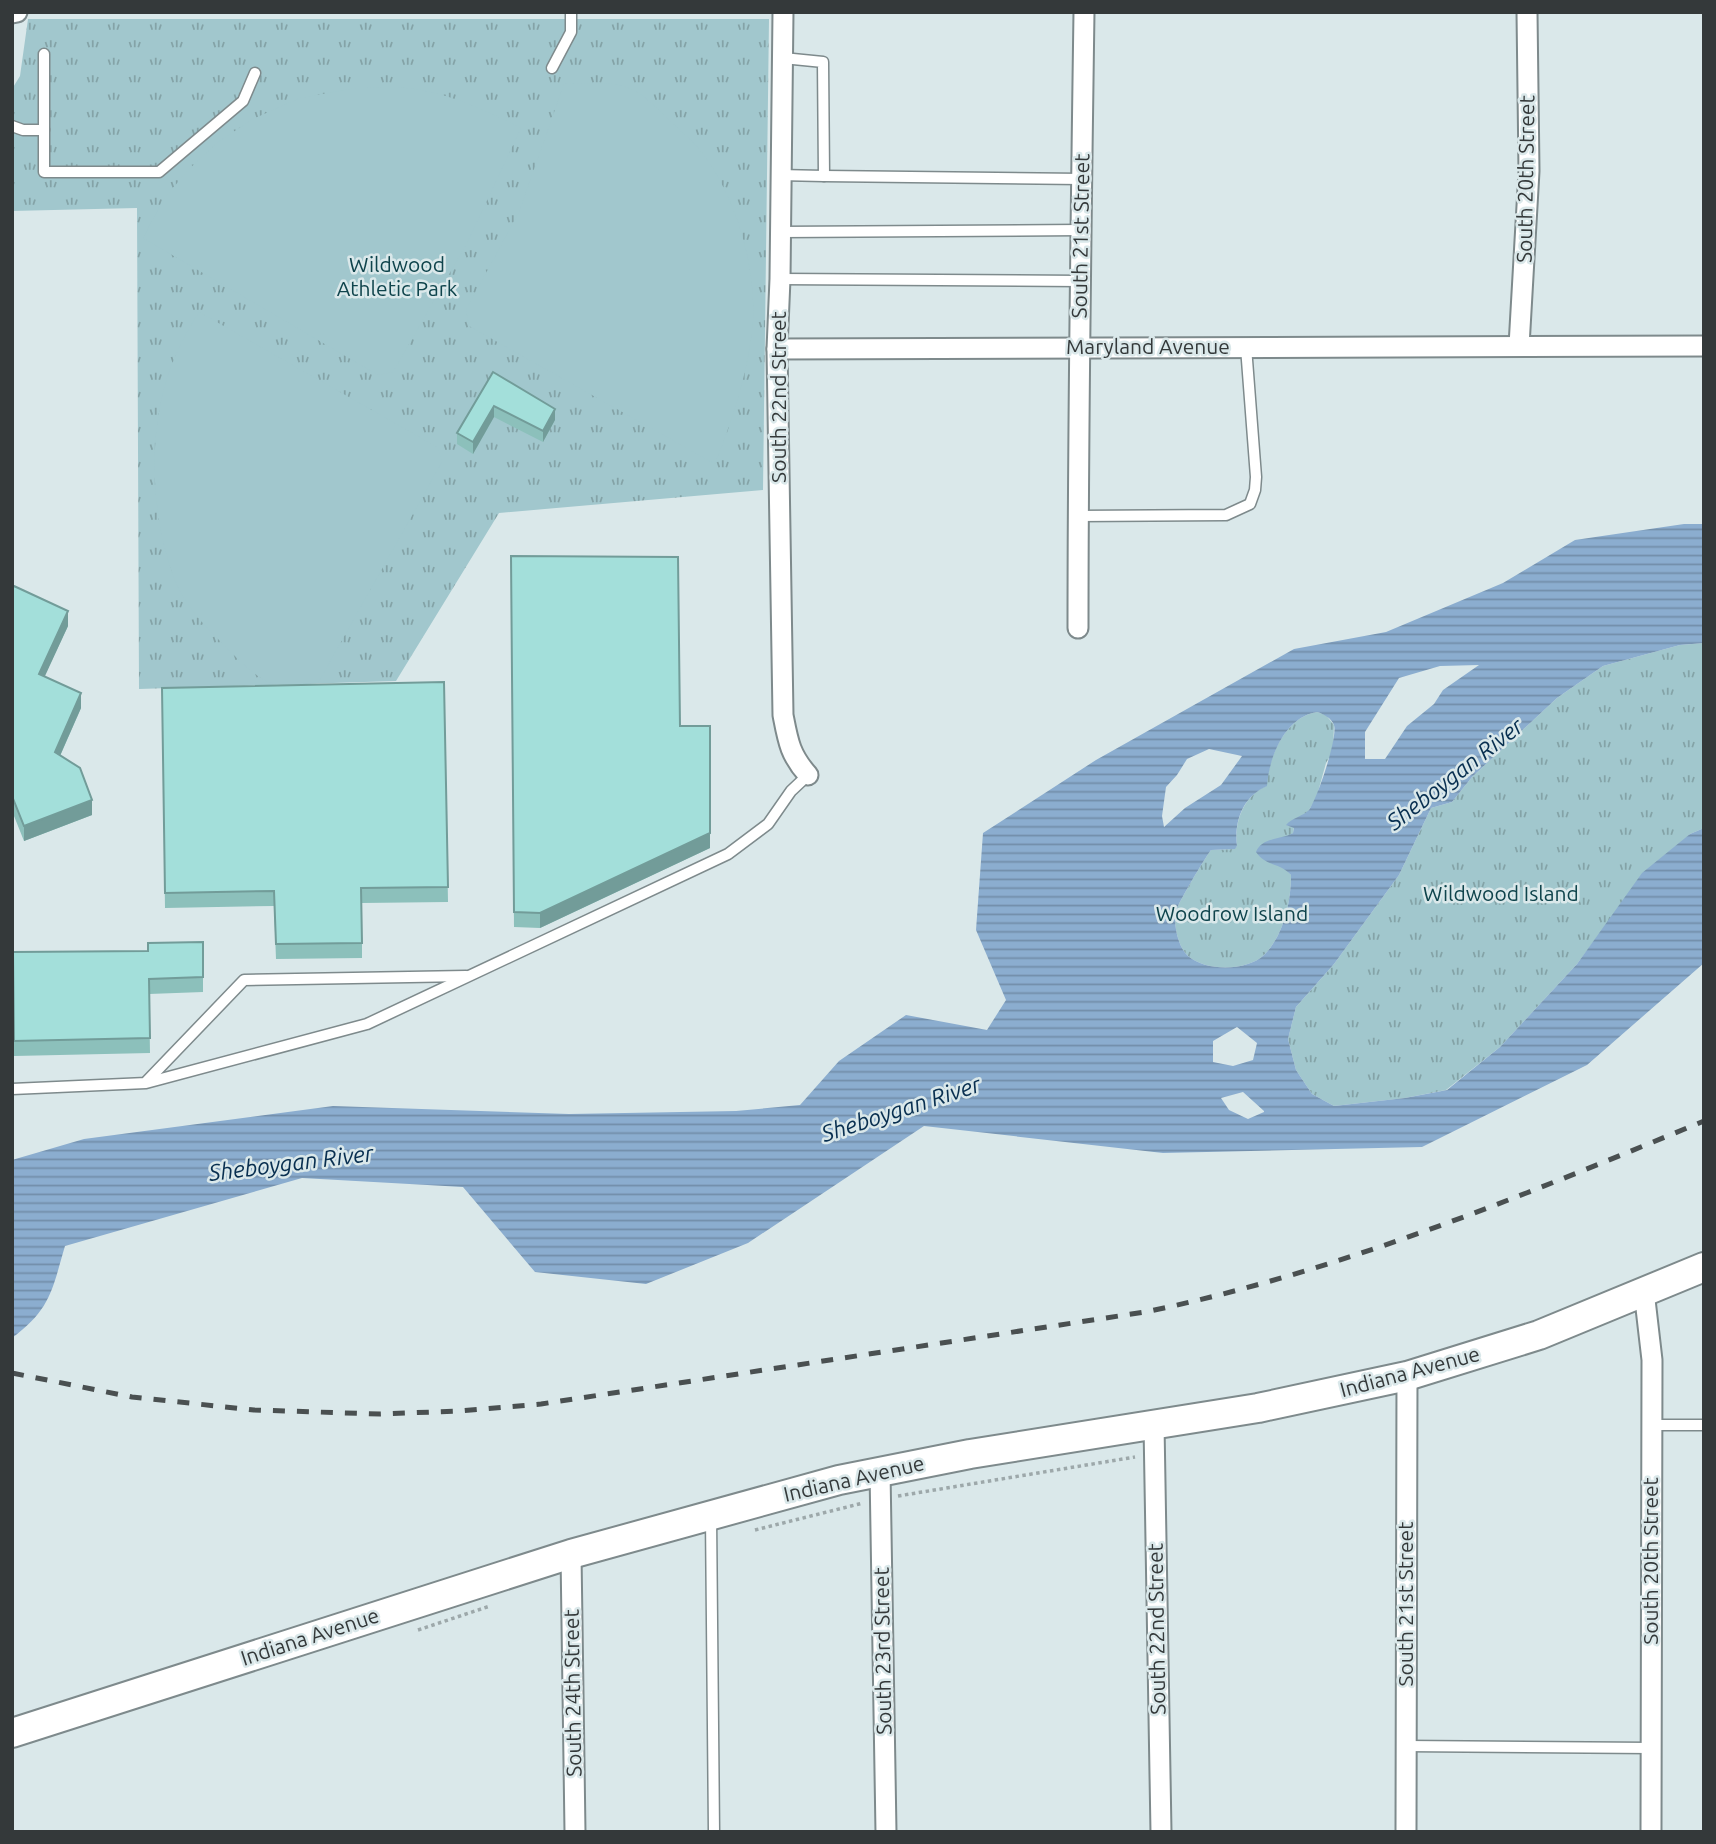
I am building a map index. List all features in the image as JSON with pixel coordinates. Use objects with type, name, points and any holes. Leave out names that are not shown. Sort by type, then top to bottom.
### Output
[{"type":"main road","name":"Indiana Avenue","points":[[12,1732],[571,1554],[880,1471],[1258,1408],[1408,1376],[1539,1335],[1704,1267]]},
{"type":"street","name":"South 22nd Street","points":[[783,12],[777,349],[783,715],[788,743],[795,760],[808,775]]},
{"type":"street","name":"South 21st Street","points":[[1078,628],[1078,348],[1084,12]]},
{"type":"street","name":"South 20th Street","points":[[1519,346],[1529,171],[1527,12]]},
{"type":"street","name":"Maryland Avenue","points":[[777,349],[1704,346]]},
{"type":"street","name":"South 20th Street","points":[[1644,1291],[1652,1360],[1651,1832]]},
{"type":"street","name":"South 21st Street","points":[[1406,1832],[1408,1376]]},
{"type":"street","name":"South 22nd Street","points":[[1154,1425],[1161,1832]]},
{"type":"street","name":"South 23rd Street","points":[[880,1471],[886,1832]]},
{"type":"street","name":"South 24th Street","points":[[571,1554],[575,1832]]},
{"type":"lane","points":[[552,68],[571,32],[571,12]]},
{"type":"lane","points":[[44,54],[44,172],[159,172],[243,101],[255,73]]},
{"type":"lane","points":[[783,58],[823,62],[824,176]]},
{"type":"lane","points":[[12,126],[23,130],[44,130]]},
{"type":"lane","points":[[779,175],[1082,179]]},
{"type":"lane","points":[[781,232],[1082,230]]},
{"type":"lane","points":[[780,279],[1081,281]]},
{"type":"lane","points":[[1078,516],[1226,514],[1250,504],[1256,477],[1247,347]]},
{"type":"lane","points":[[12,1089],[146,1083],[367,1024],[728,853],[768,824],[791,791],[808,775]]},
{"type":"lane","points":[[146,1083],[244,980],[470,976]]},
{"type":"lane","points":[[1652,1425],[1704,1426]]},
{"type":"lane","points":[[711,1515],[714,1832]]},
{"type":"lane","points":[[1405,1746],[1650,1748]]},
{"type":"path","points":[[750,1531],[880,1499],[1154,1454]]},
{"type":"green space","name":"Wildwood Athletic Park","points":[[28,19],[769,19],[763,490],[499,513],[396,681],[139,689],[137,208],[12,211],[12,89],[20,76]]},
{"type":"green space","points":[[564,84],[615,84],[642,95],[700,150],[733,208],[747,253],[753,320],[739,394],[715,464],[469,326],[466,310],[519,212]]},
{"type":"green space","points":[[356,88],[406,88],[436,93],[480,108],[521,128],[467,243],[393,372],[378,375],[143,238],[163,200],[188,170],[218,142],[253,119],[300,98]]},
{"type":"green space","points":[[199,312],[437,447],[442,462],[318,683],[276,684],[261,678],[199,619],[174,578],[157,509],[156,436],[170,369]]},
{"type":"green space","name":"Wildwood Island","points":[[1704,643],[1704,828],[1690,834],[1609,921],[1577,964],[1500,1047],[1446,1090],[1405,1098],[1334,1106],[1312,1094],[1296,1070],[1288,1039],[1296,1007],[1334,964],[1399,875],[1431,808],[1452,802],[1472,777],[1557,698],[1603,666],[1680,645]]},
{"type":"green space","name":"Woodrow Island","points":[[1317,712],[1326,715],[1334,725],[1333,751],[1326,763],[1316,799],[1307,813],[1287,825],[1294,827],[1293,833],[1287,837],[1277,865],[1284,867],[1291,875],[1291,885],[1288,907],[1277,938],[1264,955],[1248,964],[1227,968],[1196,961],[1184,952],[1177,935],[1175,922],[1178,906],[1211,850],[1234,849],[1237,846],[1237,828],[1242,811],[1251,797],[1266,786],[1275,751],[1288,730],[1306,715]]},
{"type":"water","name":"Sheboygan River","points":[[1684,524],[1704,524],[1704,643],[1680,645],[1603,666],[1557,698],[1472,777],[1452,802],[1431,808],[1399,875],[1334,964],[1296,1007],[1288,1039],[1296,1070],[1312,1094],[1334,1106],[1447,1090],[1500,1047],[1577,964],[1642,873],[1690,834],[1704,828],[1704,963],[1587,1065],[1422,1147],[1163,1153],[924,1126],[748,1243],[646,1284],[535,1272],[463,1187],[302,1178],[65,1246],[48,1298],[35,1318],[12,1338],[12,1160],[84,1139],[333,1106],[569,1114],[736,1111],[800,1105],[839,1061],[906,1015],[987,1030],[1006,1000],[976,930],[983,833],[1096,760],[1294,649],[1386,632],[1503,583],[1575,540]],"holes":[[[1479,665],[1443,690],[1434,704],[1407,726],[1385,759],[1365,759],[1365,732],[1399,678],[1440,666]],[[1320,713],[1334,725],[1330,755],[1313,804],[1304,814],[1286,825],[1294,828],[1293,833],[1267,841],[1256,852],[1264,860],[1283,868],[1291,875],[1288,907],[1277,938],[1264,955],[1248,964],[1227,968],[1196,961],[1184,952],[1177,935],[1175,922],[1178,906],[1211,850],[1235,849],[1239,819],[1246,803],[1267,786],[1271,763],[1281,740],[1288,730],[1306,715]],[[1209,749],[1242,756],[1221,785],[1185,808],[1164,827],[1162,816],[1166,787],[1187,759]],[[1237,1027],[1257,1043],[1253,1060],[1233,1066],[1213,1062],[1213,1041]],[[1243,1092],[1264,1112],[1248,1119],[1229,1110],[1221,1098]]]},
{"type":"building","points":[[493,372],[555,409],[543,431],[494,406],[473,442],[457,433]]},
{"type":"building","points":[[511,556],[678,557],[680,726],[710,726],[710,833],[540,913],[514,912]]},
{"type":"building","points":[[14,586],[68,611],[39,674],[81,693],[55,752],[80,768],[92,800],[24,826],[12,796]]},
{"type":"building","points":[[444,682],[448,887],[361,888],[362,943],[276,944],[274,891],[165,893],[162,688]]},
{"type":"building","points":[[203,942],[203,977],[149,979],[150,1038],[14,1041],[13,952],[148,951],[148,943]]},
{"type":"railway","points":[[12,1373],[132,1397],[254,1410],[380,1414],[541,1404],[1145,1312],[1217,1295],[1289,1276],[1429,1230],[1704,1121]]}]
